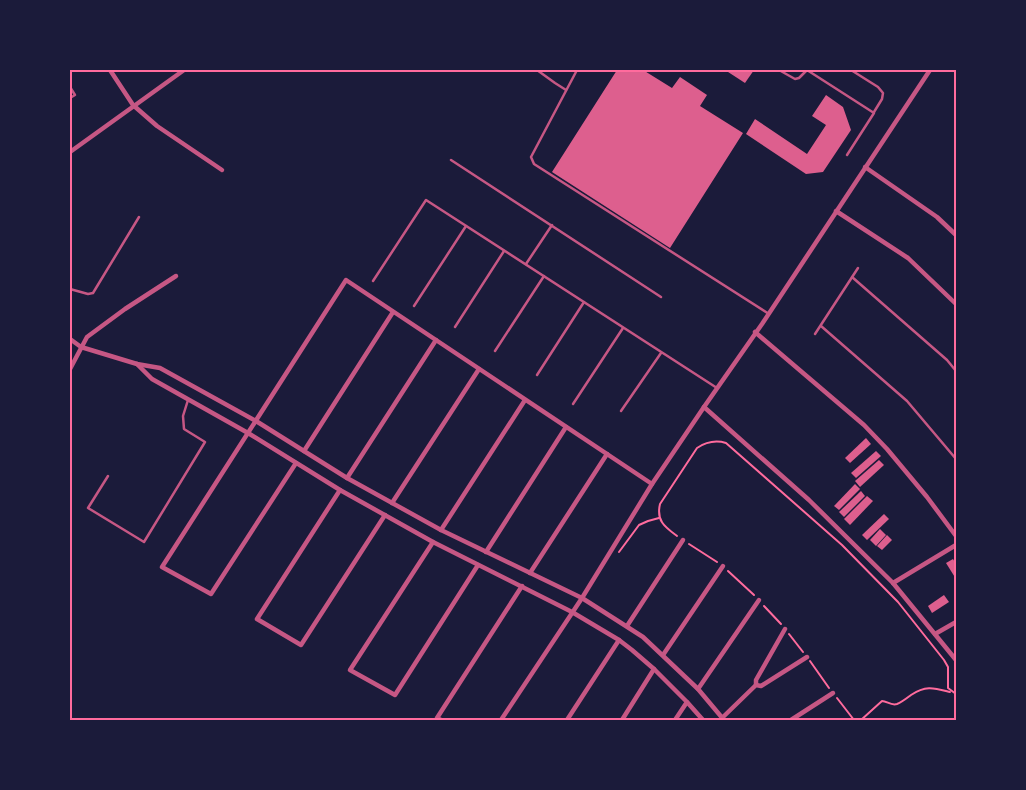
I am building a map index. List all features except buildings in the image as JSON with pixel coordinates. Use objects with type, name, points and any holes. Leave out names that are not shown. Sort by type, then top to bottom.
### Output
[{"type":"street","points":[[110,70],[133,105],[157,126],[222,170]]},
{"type":"street","points":[[70,152],[184,70]]},
{"type":"street","points":[[501,720],[582,598],[652,484],[769,314],[930,70]]},
{"type":"street","points":[[865,167],[936,217],[956,234]]},
{"type":"street","points":[[836,211],[908,258],[956,304]]},
{"type":"street","points":[[70,369],[87,337],[176,276]]},
{"type":"street","points":[[296,463],[212,594],[162,567],[346,280],[652,484]]},
{"type":"street","points":[[304,451],[393,312]]},
{"type":"street","points":[[755,332],[869,431],[887,449],[927,496],[956,536]]},
{"type":"street","points":[[70,339],[81,347],[137,364],[160,368],[256,421],[347,478],[441,530],[582,598],[643,637],[698,690],[723,719],[756,685],[756,680],[785,629]]},
{"type":"street","points":[[347,478],[436,340]]},
{"type":"street","points":[[137,364],[152,379],[248,433],[340,490],[433,542],[572,612],[619,640],[654,669],[703,720]]},
{"type":"street","points":[[392,503],[479,369]]},
{"type":"street","points":[[441,530],[525,400]]},
{"type":"street","points":[[704,407],[808,500],[893,584],[956,660]]},
{"type":"street","points":[[486,552],[566,427]]},
{"type":"street","points":[[530,573],[607,454]]},
{"type":"street","points":[[340,490],[257,619],[301,645],[384,515]]},
{"type":"street","points":[[627,626],[683,540]]},
{"type":"street","points":[[433,542],[350,670],[395,695],[478,565]]},
{"type":"street","points":[[893,584],[956,545]]},
{"type":"street","points":[[663,655],[723,566]]},
{"type":"street","points":[[441,720],[437,718],[522,586]]},
{"type":"street","points":[[698,690],[759,600]]},
{"type":"street","points":[[935,634],[956,622]]},
{"type":"street","points":[[567,720],[619,640]]},
{"type":"street","points":[[756,685],[761,686],[807,657]]},
{"type":"street","points":[[622,720],[654,669]]},
{"type":"street","points":[[791,720],[833,693]]},
{"type":"street","points":[[675,720],[687,702]]},
{"type":"lane","points":[[537,70],[566,90]]},
{"type":"lane","points":[[577,70],[530,157],[534,164],[769,314]]},
{"type":"lane","points":[[778,70],[795,79],[799,78],[807,70],[874,113]]},
{"type":"lane","points":[[847,155],[874,113],[882,99],[883,93],[878,87],[852,70]]},
{"type":"lane","points":[[70,87],[75,94],[70,98]]},
{"type":"lane","points":[[451,160],[662,297]]},
{"type":"lane","points":[[373,281],[426,200],[717,388]]},
{"type":"lane","points":[[70,289],[88,294],[93,293],[139,217]]},
{"type":"lane","points":[[526,264],[552,225]]},
{"type":"lane","points":[[414,306],[466,226]]},
{"type":"lane","points":[[455,327],[504,250]]},
{"type":"lane","points":[[815,334],[858,268]]},
{"type":"lane","points":[[495,351],[544,276]]},
{"type":"lane","points":[[852,277],[947,360],[956,371]]},
{"type":"lane","points":[[536,375],[584,302]]},
{"type":"lane","points":[[821,326],[907,401],[956,459]]},
{"type":"lane","points":[[573,404],[624,328]]},
{"type":"lane","points":[[621,412],[662,352]]},
{"type":"lane","points":[[108,476],[88,508],[144,542],[205,442],[184,429],[183,416],[188,400]]},
{"type":"path","points":[[617,555],[639,525],[659,518],[660,504],[697,448],[713,442],[726,443],[842,545],[898,602],[948,667],[948,688],[952,692]]},
{"type":"path","points":[[785,629],[854,720]]},
{"type":"path","points":[[861,720],[882,701],[898,704],[926,688],[956,694]]}]
